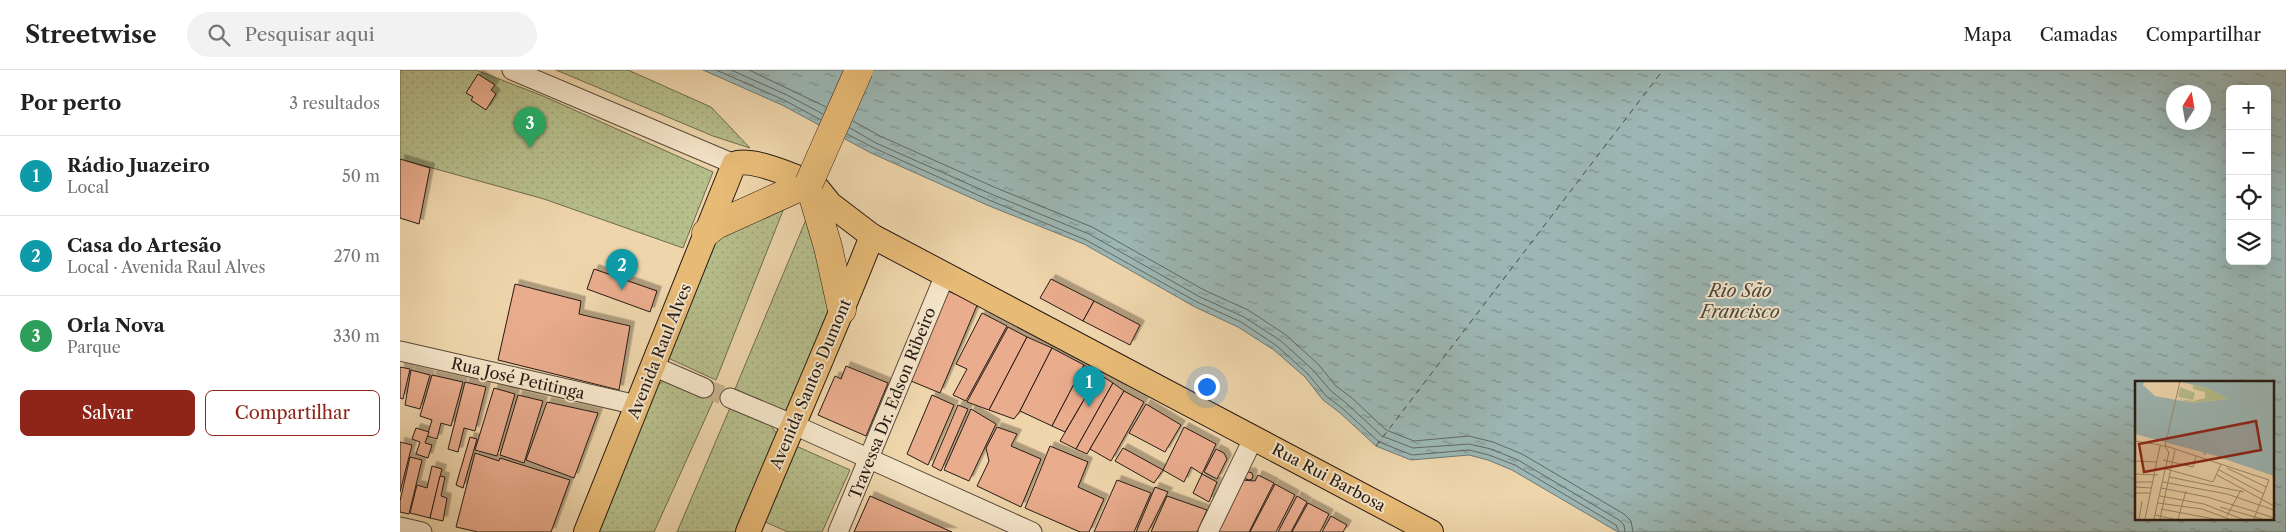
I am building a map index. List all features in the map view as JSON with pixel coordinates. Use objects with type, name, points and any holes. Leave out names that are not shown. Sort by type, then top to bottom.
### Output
[{"type":"highway","points":[[842,310],[813,185],[859,70]]},
{"type":"highway","points":[[711,229],[813,185]]},
{"type":"main road","points":[[732,167],[747,162],[784,172],[813,185]]},
{"type":"main road","name":"Avenida Raul Alves","points":[[586,532],[711,229],[732,167]]},
{"type":"main road","name":"Rua Rui Barbosa","points":[[813,185],[830,204],[872,236],[1431,532]]},
{"type":"main road","name":"Avenida Santos Dumont","points":[[748,532],[872,236]]},
{"type":"street","points":[[512,70],[732,167]]},
{"type":"street","name":"Travessa Dr. Edson Ribeiro","points":[[838,532],[870,459],[944,275]]},
{"type":"street","name":"Rua José Petitinga","points":[[400,351],[637,406]]},
{"type":"street","points":[[653,366],[704,388]]},
{"type":"street","points":[[730,398],[1032,532]]},
{"type":"street","points":[[1208,532],[1254,437]]},
{"type":"street","points":[[400,527],[422,532]]},
{"type":"green space","points":[[400,70],[476,70],[543,96],[713,172],[683,248],[544,199],[400,159]]},
{"type":"green space","points":[[556,70],[628,70],[711,107],[750,148],[713,136]]},
{"type":"green space","points":[[788,198],[716,380],[668,358],[716,241]]},
{"type":"green space","points":[[810,210],[836,306],[791,414],[735,389]]},
{"type":"green space","points":[[675,380],[715,397],[654,532],[593,532],[651,391],[663,381]]},
{"type":"green space","points":[[730,408],[769,423],[777,434],[741,532],[677,532]]},
{"type":"green space","points":[[796,446],[850,470],[822,532],[788,532],[763,521]]},
{"type":"water","name":"Rio São Francisco","points":[[703,70],[2286,70],[2286,532],[1618,532],[1512,470],[1488,460],[1469,455],[1411,460],[1376,446],[1323,400],[1305,377],[1274,350],[1238,327],[1195,307],[1084,244],[987,205],[871,153],[782,105]]},
{"type":"building","points":[[478,74],[495,85],[491,90],[496,94],[486,110],[471,100],[473,97],[466,93]]},
{"type":"building","points":[[400,159],[430,168],[419,224],[400,218]]},
{"type":"building","points":[[594,269],[657,291],[650,312],[587,289]]},
{"type":"building","points":[[1051,279],[1094,301],[1083,321],[1040,298]]},
{"type":"building","points":[[515,284],[581,301],[579,314],[630,326],[619,390],[498,360]]},
{"type":"building","points":[[948,291],[978,303],[940,393],[911,381]]},
{"type":"building","points":[[1094,301],[1140,325],[1130,345],[1083,321]]},
{"type":"building","points":[[982,313],[1007,326],[966,401],[953,395],[967,369],[956,364]]},
{"type":"building","points":[[1008,327],[1027,337],[989,410],[967,402]]},
{"type":"building","points":[[1027,337],[1052,348],[1020,411],[1014,419],[989,410]]},
{"type":"building","points":[[1052,348],[1084,365],[1052,426],[1020,411]]},
{"type":"building","points":[[1084,365],[1099,374],[1065,432],[1052,426]]},
{"type":"building","points":[[846,366],[888,383],[866,436],[818,415],[835,376],[841,379]]},
{"type":"building","points":[[400,367],[410,369],[403,399],[400,398]]},
{"type":"building","points":[[411,370],[430,375],[420,409],[405,405]]},
{"type":"building","points":[[1099,374],[1113,383],[1076,449],[1060,441]]},
{"type":"building","points":[[432,375],[463,382],[451,426],[441,423],[437,439],[427,436],[432,420],[420,416]]},
{"type":"building","points":[[465,382],[486,387],[475,431],[464,428],[458,452],[448,449]]},
{"type":"building","points":[[1113,383],[1124,391],[1087,454],[1076,449]]},
{"type":"building","points":[[494,388],[515,394],[497,456],[475,450]]},
{"type":"building","points":[[1124,391],[1144,402],[1111,461],[1090,449]]},
{"type":"building","points":[[518,395],[543,401],[524,463],[500,455]]},
{"type":"building","points":[[932,395],[954,405],[928,465],[907,454]]},
{"type":"building","points":[[547,402],[598,413],[574,478],[526,460]]},
{"type":"building","points":[[1146,404],[1181,425],[1165,452],[1129,433]]},
{"type":"building","points":[[958,405],[968,409],[941,471],[932,466]]},
{"type":"building","points":[[971,409],[996,424],[969,481],[944,470]]},
{"type":"building","points":[[997,427],[1017,434],[1011,446],[1041,459],[1021,507],[977,486],[989,461],[986,448]]},
{"type":"building","points":[[1184,427],[1216,444],[1202,474],[1191,467],[1184,482],[1163,470]]},
{"type":"building","points":[[416,428],[429,432],[425,443],[432,445],[428,458],[416,454],[420,442],[412,439]]},
{"type":"building","points":[[470,437],[477,439],[463,488],[456,485]]},
{"type":"building","points":[[400,442],[412,445],[400,492]]},
{"type":"building","points":[[1050,446],[1088,462],[1078,487],[1104,499],[1089,532],[1080,532],[1025,508]]},
{"type":"building","points":[[1123,448],[1163,470],[1154,483],[1115,461]]},
{"type":"building","points":[[1216,449],[1224,453],[1227,459],[1217,479],[1204,472]]},
{"type":"building","points":[[475,453],[499,461],[500,458],[570,480],[551,532],[478,532],[456,527]]},
{"type":"building","points":[[410,457],[422,460],[409,514],[400,512],[400,501]]},
{"type":"building","points":[[432,466],[442,469],[430,518],[410,513],[417,485],[427,488]]},
{"type":"building","points":[[1249,472],[1253,476],[1249,480],[1245,476]]},
{"type":"building","points":[[1202,474],[1217,482],[1209,502],[1193,493]]},
{"type":"building","points":[[1258,475],[1274,483],[1249,532],[1217,532],[1242,480],[1255,481]]},
{"type":"building","points":[[440,476],[445,477],[441,496],[447,498],[443,521],[430,518]]},
{"type":"building","points":[[1117,480],[1151,493],[1134,532],[1094,532]]},
{"type":"building","points":[[1275,484],[1295,495],[1276,532],[1250,532]]},
{"type":"building","points":[[1155,487],[1168,492],[1148,532],[1136,532]]},
{"type":"building","points":[[870,496],[952,532],[854,532]]},
{"type":"building","points":[[1167,496],[1207,510],[1197,532],[1151,532]]},
{"type":"building","points":[[1297,496],[1307,502],[1291,532],[1278,532]]},
{"type":"building","points":[[1308,503],[1329,514],[1320,532],[1292,532]]},
{"type":"building","points":[[1331,516],[1347,525],[1343,532],[1322,532]]},
{"type":"ferry route","points":[[1376,446],[1663,70]]},
{"type":"tunnel","points":[[704,388],[730,398]]},
{"type":"place","name":"Orla Nova","points":[[530,148]]},
{"type":"place","name":"Casa do Artesão","points":[[622,290]]},
{"type":"place","name":"Rádio Juazeiro","points":[[1089,407]]}]
